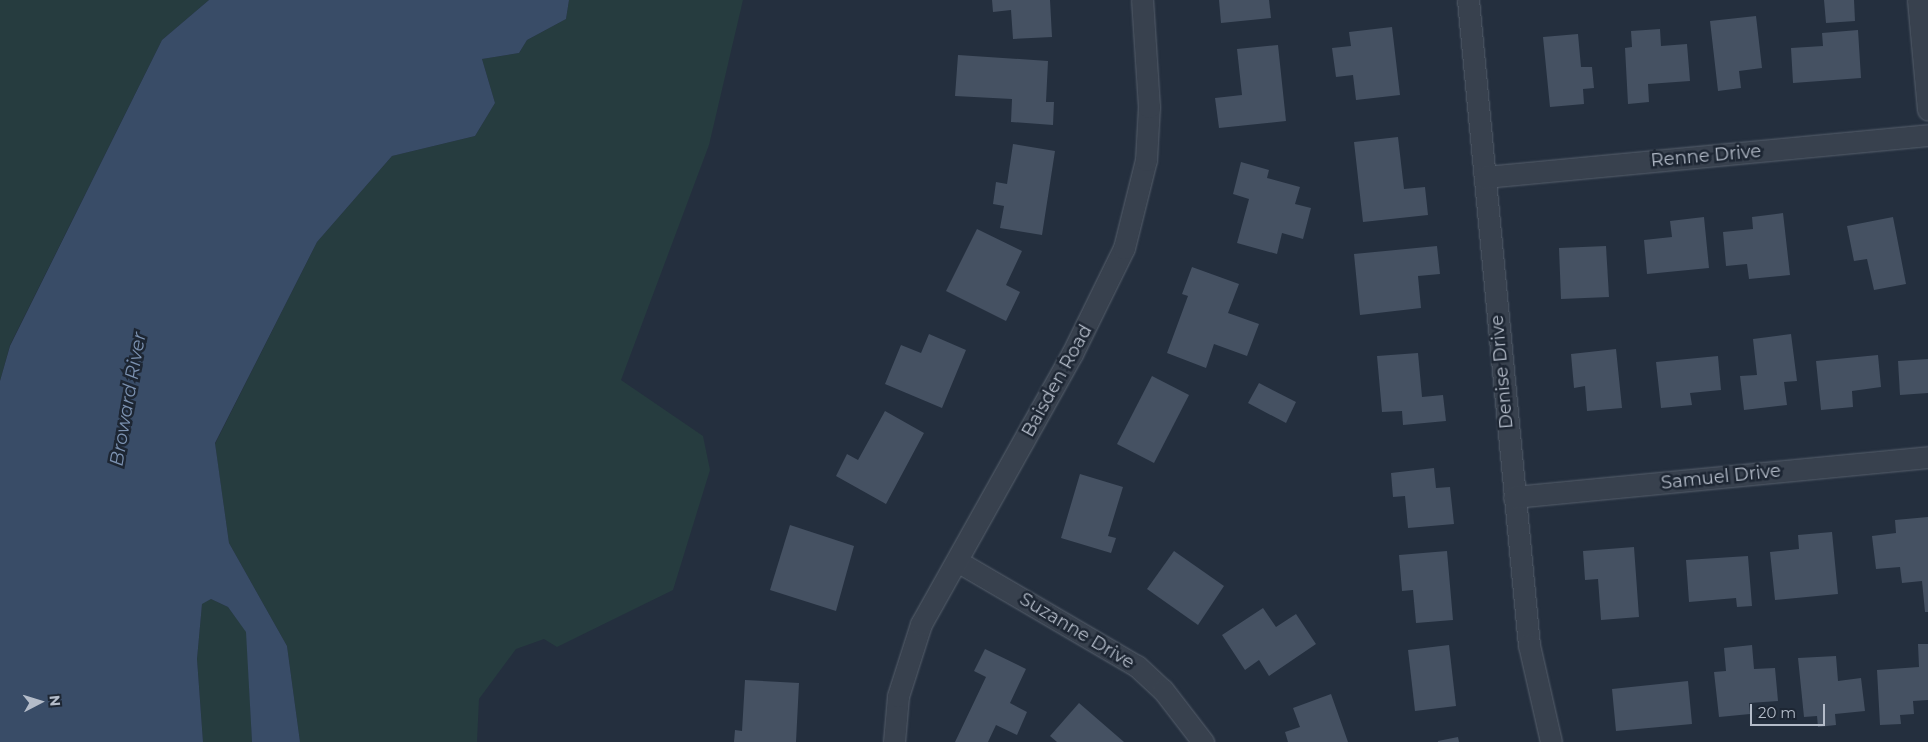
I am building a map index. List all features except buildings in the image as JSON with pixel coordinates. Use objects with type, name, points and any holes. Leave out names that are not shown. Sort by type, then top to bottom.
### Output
[{"type":"street","name":"Baisden Road","points":[[894,742],[906,660],[957,561],[1077,346],[1124,248],[1146,152],[1149,107],[1142,0]]},
{"type":"street","name":"Denise Drive","points":[[1468,0],[1529,645],[1551,742]]},
{"type":"street","points":[[1918,0],[1928,110]]},
{"type":"street","name":"Renne Drive","points":[[1484,177],[1928,135]]},
{"type":"street","name":"Samuel Drive","points":[[1514,497],[1928,457]]},
{"type":"street","name":"Suzanne Drive","points":[[957,561],[1137,666],[1163,690],[1203,742]]},
{"type":"green space","points":[[0,0],[209,0],[162,40],[10,345],[0,381]]},
{"type":"green space","points":[[569,0],[743,0],[709,145],[621,380],[703,436],[710,470],[673,590],[557,647],[544,639],[516,649],[479,699],[477,742],[300,742],[287,646],[229,543],[215,444],[317,242],[392,156],[475,136],[495,103],[482,59],[519,53],[527,40],[566,19]]},
{"type":"green space","points":[[211,599],[228,607],[247,632],[252,742],[203,742],[197,659],[202,603]]},
{"type":"water","name":"Broward River","points":[[209,0],[569,0],[566,19],[527,40],[519,53],[482,59],[495,103],[475,136],[392,156],[317,242],[215,443],[229,543],[287,646],[300,742],[252,742],[246,632],[228,607],[211,599],[202,604],[197,659],[203,742],[0,742],[0,381],[10,346],[162,40]]}]
